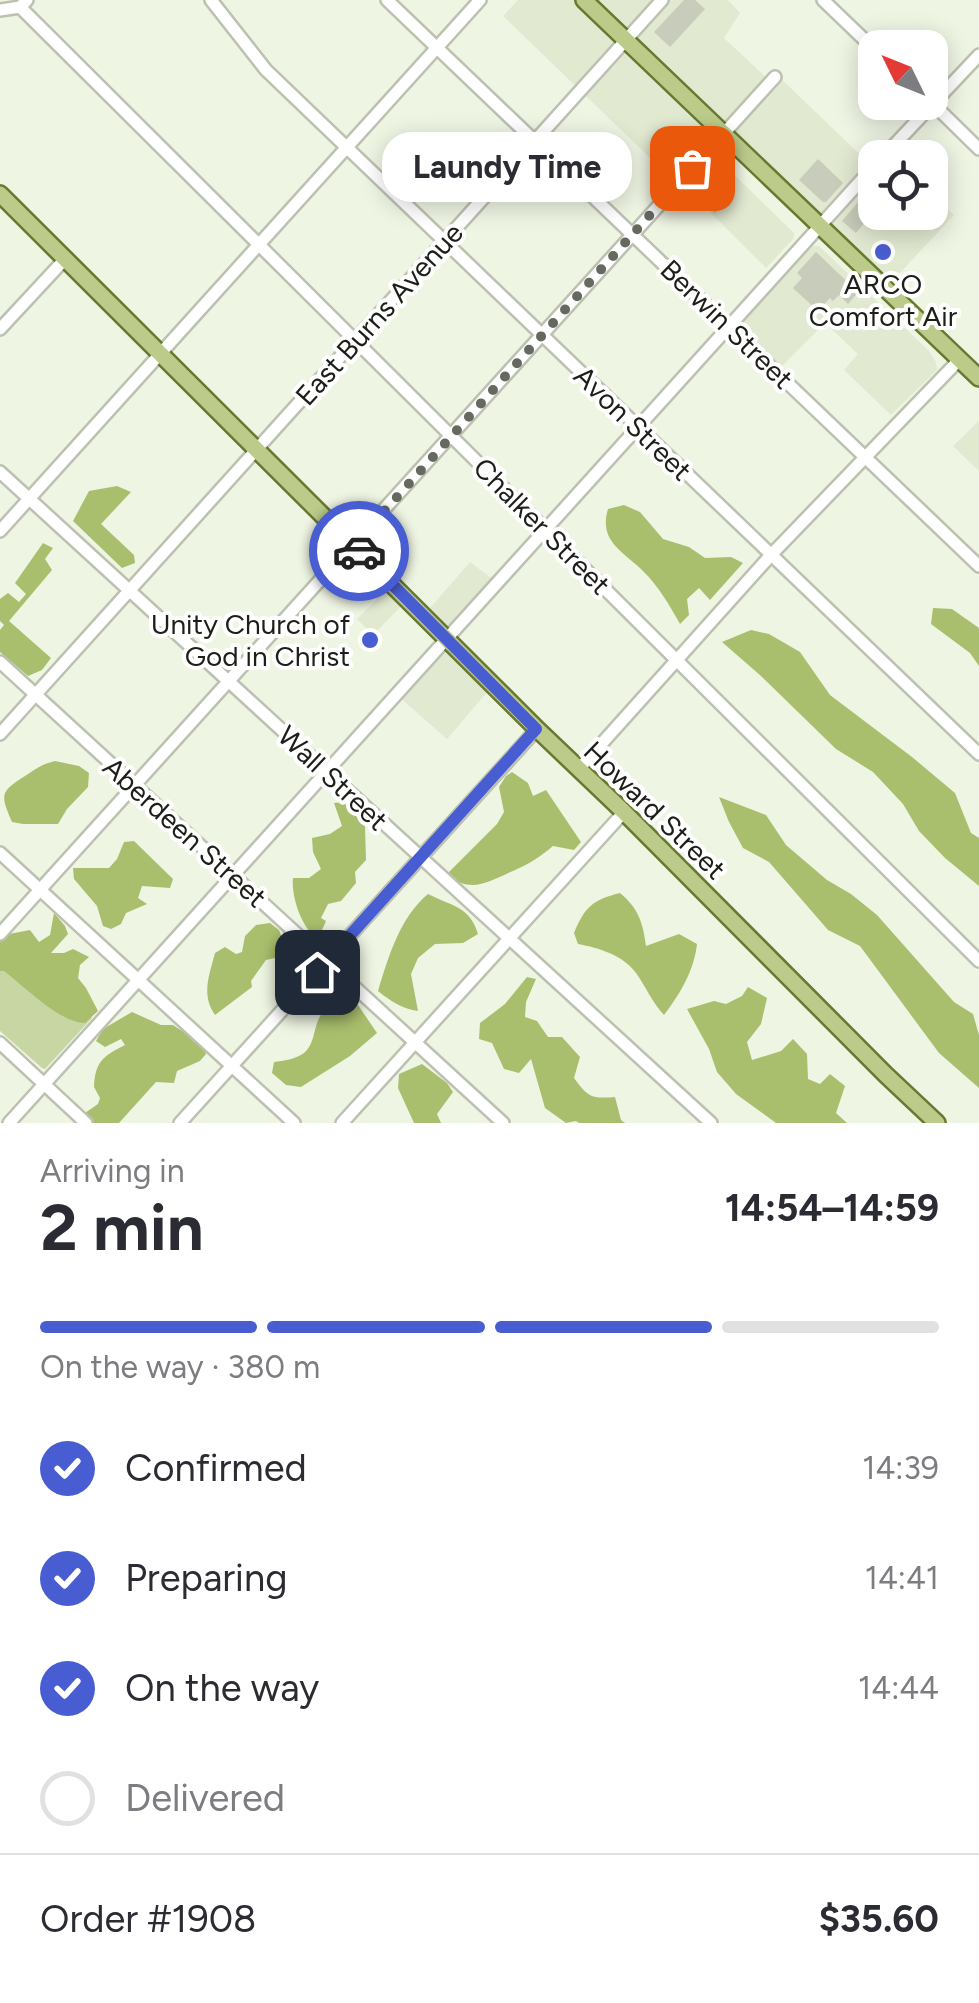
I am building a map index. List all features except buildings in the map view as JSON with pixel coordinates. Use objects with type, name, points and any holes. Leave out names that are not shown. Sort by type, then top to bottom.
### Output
[{"type":"main road","points":[[584,0],[979,378]]},
{"type":"main road","name":"Howard Street","points":[[0,194],[933,1122]]},
{"type":"street","name":"Avon Street","points":[[211,0],[266,70],[979,754]]},
{"type":"street","name":"Berwin Street","points":[[387,0],[979,566]]},
{"type":"street","points":[[0,531],[480,0]]},
{"type":"street","name":"East Burns Avenue","points":[[0,734],[662,0]]},
{"type":"street","points":[[824,0],[858,33]]},
{"type":"street","points":[[0,10],[23,4]]},
{"type":"street","name":"Chalker Street","points":[[23,4],[258,246],[979,961]]},
{"type":"street","points":[[948,85],[979,54]]},
{"type":"street","points":[[0,934],[776,77]]},
{"type":"street","points":[[948,119],[979,149]]},
{"type":"street","points":[[898,140],[915,120]]},
{"type":"street","points":[[10,1123],[858,184]]},
{"type":"street","points":[[0,329],[65,259]]},
{"type":"street","points":[[578,770],[771,554],[960,359]]},
{"type":"street","name":"Wall Street","points":[[0,472],[710,1123]]},
{"type":"street","name":"Aberdeen Street","points":[[0,662],[502,1123]]},
{"type":"street","points":[[180,1123],[536,729]]},
{"type":"street","points":[[342,1123],[624,812]]},
{"type":"street","points":[[0,854],[294,1123]]},
{"type":"street","points":[[0,1043],[86,1123]]},
{"type":"shaded area","points":[[518,0],[728,0],[740,13],[724,38],[767,78],[774,72],[858,153],[858,183],[852,190],[858,195],[858,230],[940,230],[886,288],[722,134],[678,185],[503,16]]},
{"type":"shaded area","points":[[714,160],[794,233],[794,238],[766,268],[687,189]]},
{"type":"shaded area","points":[[807,246],[819,246],[936,362],[937,370],[891,415],[844,370],[858,354],[825,323],[780,368],[738,327]]},
{"type":"shaded area","points":[[979,421],[979,471],[953,446]]},
{"type":"shaded area","points":[[470,562],[498,583],[449,639],[494,684],[447,739],[397,695],[448,639],[424,615]]},
{"type":"shaded area","points":[[393,583],[408,599],[373,635],[357,619]]},
{"type":"green space","points":[[117,486],[131,492],[101,524],[134,555],[135,563],[122,568],[73,521],[89,491]]},
{"type":"green space","points":[[624,505],[640,512],[663,539],[689,547],[705,558],[731,557],[743,563],[710,600],[699,588],[687,599],[689,615],[680,624],[655,584],[610,538],[608,509]]},
{"type":"green space","points":[[43,543],[53,548],[45,559],[52,570],[9,621],[51,658],[42,670],[28,676],[0,652],[0,630],[4,625],[0,621],[0,599],[8,593],[19,602],[26,594],[15,583]]},
{"type":"green space","points":[[933,608],[952,609],[979,628],[979,666],[970,653],[931,624]]},
{"type":"green space","points":[[751,630],[769,634],[800,652],[830,695],[955,793],[971,833],[979,838],[979,886],[919,831],[903,804],[873,772],[836,749],[722,642]]},
{"type":"green space","points":[[55,761],[79,766],[89,773],[88,787],[58,824],[12,822],[4,799],[7,790]]},
{"type":"green space","points":[[512,772],[528,783],[533,796],[546,790],[581,842],[574,850],[553,846],[529,863],[487,882],[472,885],[456,881],[446,875],[497,824],[504,812],[499,787]]},
{"type":"green space","points":[[719,797],[766,815],[786,845],[877,915],[954,1002],[973,1014],[979,1035],[979,1088],[939,1053],[860,946],[828,930],[769,862],[743,848]]},
{"type":"green space","points":[[343,802],[365,826],[366,860],[355,872],[356,883],[341,901],[328,904],[318,939],[299,912],[293,878],[309,878],[321,869],[312,838],[342,826],[334,803]]},
{"type":"green space","points":[[134,841],[173,879],[170,888],[142,886],[138,898],[147,904],[126,913],[121,924],[111,929],[103,926],[97,906],[74,879],[73,868],[109,868],[124,842]]},
{"type":"green space","points":[[620,893],[639,916],[646,946],[679,934],[697,944],[685,982],[664,1015],[631,967],[610,953],[578,944],[574,933],[591,906]]},
{"type":"green space","points":[[428,894],[465,912],[478,934],[463,943],[435,944],[418,958],[411,974],[418,1011],[397,1004],[378,991],[403,926]]},
{"type":"green space","points":[[54,913],[68,934],[51,953],[73,949],[89,957],[80,965],[78,978],[98,1011],[85,1023],[54,1011],[0,971],[0,941],[9,934],[30,930],[39,942],[50,935]]},
{"type":"green space","points":[[270,923],[279,930],[284,943],[279,957],[266,960],[251,981],[252,987],[215,1015],[207,993],[215,953],[225,947],[236,954],[242,952],[245,936],[256,925]]},
{"type":"green space","points":[[0,954],[49,979],[92,1018],[45,1069],[0,1031]]},
{"type":"green space","points":[[527,977],[536,979],[526,1002],[525,1017],[537,1021],[548,1037],[562,1037],[580,1057],[574,1078],[591,1095],[615,1097],[625,1123],[566,1123],[545,1108],[531,1059],[519,1073],[504,1069],[492,1043],[479,1039],[480,1023],[505,1004]]},
{"type":"green space","points":[[748,987],[767,998],[761,1024],[747,1042],[752,1060],[781,1051],[793,1039],[807,1054],[808,1079],[820,1084],[830,1074],[845,1086],[836,1113],[847,1123],[776,1123],[736,1094],[717,1072],[687,1009],[714,1001],[726,1004],[742,996]]},
{"type":"green space","points":[[344,997],[358,1005],[377,1033],[350,1056],[301,1087],[286,1085],[272,1073],[274,1062],[304,1053],[325,1010]]},
{"type":"green space","points":[[132,1012],[161,1025],[173,1025],[202,1044],[206,1054],[200,1061],[177,1071],[174,1083],[156,1082],[119,1123],[92,1123],[82,1115],[100,1098],[94,1087],[98,1066],[125,1045],[121,1039],[105,1047],[96,1041],[103,1029]]},
{"type":"green space","points":[[422,1064],[453,1092],[437,1114],[441,1123],[414,1123],[398,1088],[399,1074]]},
{"type":"way so far","points":[[359,551],[354,545],[406,485],[692,168]]},
{"type":"place","name":"Laundy Time","points":[[692,168]]},
{"type":"place","name":"ARCO Comfort Air","points":[[883,252]]},
{"type":"place","name":"Unity Church of God in Christ","points":[[370,640]]},
{"type":"route","points":[[317,972],[536,729],[359,551]]}]
